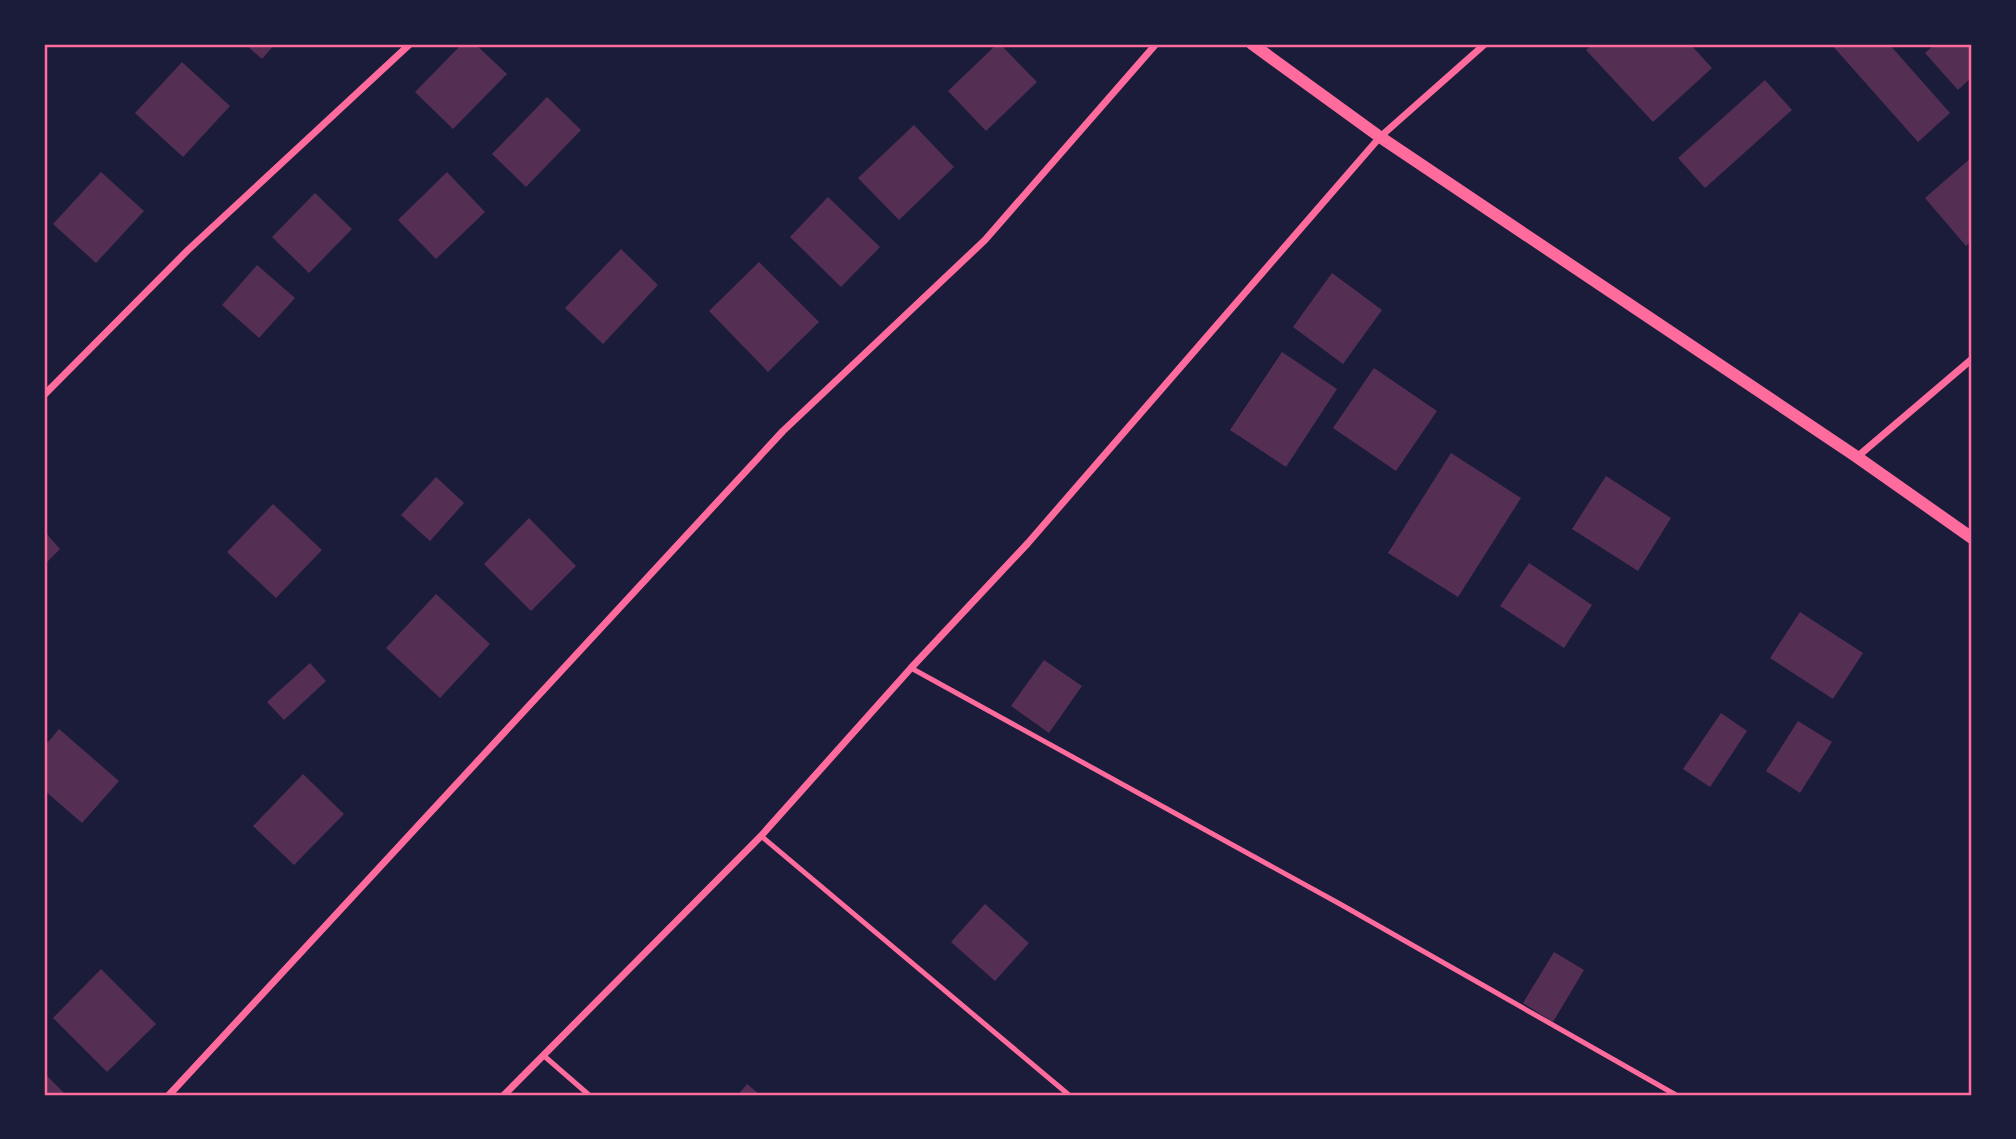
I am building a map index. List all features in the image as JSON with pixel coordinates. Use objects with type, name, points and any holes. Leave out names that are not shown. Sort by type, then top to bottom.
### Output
[{"type":"street","points":[[44,395],[188,250],[410,44]]},
{"type":"street","points":[[169,1095],[783,431],[985,240],[1156,44]]},
{"type":"street","points":[[1252,44],[1380,137],[1857,457],[1972,538]]},
{"type":"street","points":[[504,1095],[761,836],[911,668],[1028,543],[1380,137],[1485,44]]},
{"type":"street","points":[[1857,457],[1972,359]]},
{"type":"lane","points":[[911,668],[1340,904],[1676,1095]]},
{"type":"lane","points":[[761,836],[1069,1095]]},
{"type":"lane","points":[[543,1055],[589,1095]]},
{"type":"building","points":[[245,44],[275,44],[262,59]]},
{"type":"building","points":[[462,44],[475,44],[507,74],[453,129],[415,92]]},
{"type":"building","points":[[997,44],[1037,82],[986,131],[948,91]]},
{"type":"building","points":[[1593,44],[1690,44],[1712,68],[1653,122],[1586,50]]},
{"type":"building","points":[[1831,44],[1889,44],[1950,113],[1918,142]]},
{"type":"building","points":[[1935,44],[1972,44],[1972,77],[1958,90],[1925,53]]},
{"type":"building","points":[[182,62],[230,106],[183,157],[135,113]]},
{"type":"building","points":[[1765,80],[1792,110],[1705,188],[1678,158]]},
{"type":"building","points":[[547,97],[581,130],[526,187],[492,154]]},
{"type":"building","points":[[914,125],[954,167],[899,220],[858,178]]},
{"type":"building","points":[[1972,157],[1972,240],[1966,246],[1925,198]]},
{"type":"building","points":[[101,172],[144,211],[96,263],[53,224]]},
{"type":"building","points":[[447,172],[485,212],[436,259],[398,220]]},
{"type":"building","points":[[315,193],[352,229],[309,273],[272,237]]},
{"type":"building","points":[[828,197],[880,247],[841,287],[790,237]]},
{"type":"building","points":[[621,249],[658,285],[603,344],[565,308]]},
{"type":"building","points":[[759,262],[819,322],[768,372],[709,311]]},
{"type":"building","points":[[257,265],[295,298],[259,338],[222,305]]},
{"type":"building","points":[[1332,273],[1382,310],[1343,364],[1293,327]]},
{"type":"building","points":[[1282,352],[1337,389],[1286,467],[1230,430]]},
{"type":"building","points":[[1374,368],[1437,411],[1396,471],[1333,428]]},
{"type":"building","points":[[1451,453],[1521,498],[1458,597],[1388,553]]},
{"type":"building","points":[[1606,476],[1671,518],[1638,571],[1572,529]]},
{"type":"building","points":[[436,477],[464,503],[430,541],[401,515]]},
{"type":"building","points":[[273,504],[322,550],[276,598],[227,552]]},
{"type":"building","points":[[529,518],[576,566],[531,611],[484,564]]},
{"type":"building","points":[[44,531],[60,549],[44,565]]},
{"type":"building","points":[[1529,563],[1592,605],[1564,648],[1500,606]]},
{"type":"building","points":[[436,594],[490,644],[440,698],[386,648]]},
{"type":"building","points":[[1800,612],[1863,653],[1833,699],[1770,658]]},
{"type":"building","points":[[1044,660],[1082,686],[1049,733],[1011,706]]},
{"type":"building","points":[[310,663],[326,681],[284,720],[267,702]]},
{"type":"building","points":[[1721,713],[1747,731],[1710,787],[1683,769]]},
{"type":"building","points":[[1798,721],[1832,742],[1800,793],[1766,771]]},
{"type":"building","points":[[59,729],[119,781],[82,823],[44,790],[44,747]]},
{"type":"building","points":[[303,774],[344,814],[294,865],[253,826]]},
{"type":"building","points":[[985,904],[1029,943],[995,981],[951,942]]},
{"type":"building","points":[[1554,952],[1584,970],[1553,1022],[1523,1003]]},
{"type":"building","points":[[101,969],[156,1024],[107,1072],[53,1018]]},
{"type":"building","points":[[44,1073],[66,1095],[44,1095]]},
{"type":"building","points":[[747,1084],[760,1095],[738,1095]]}]
